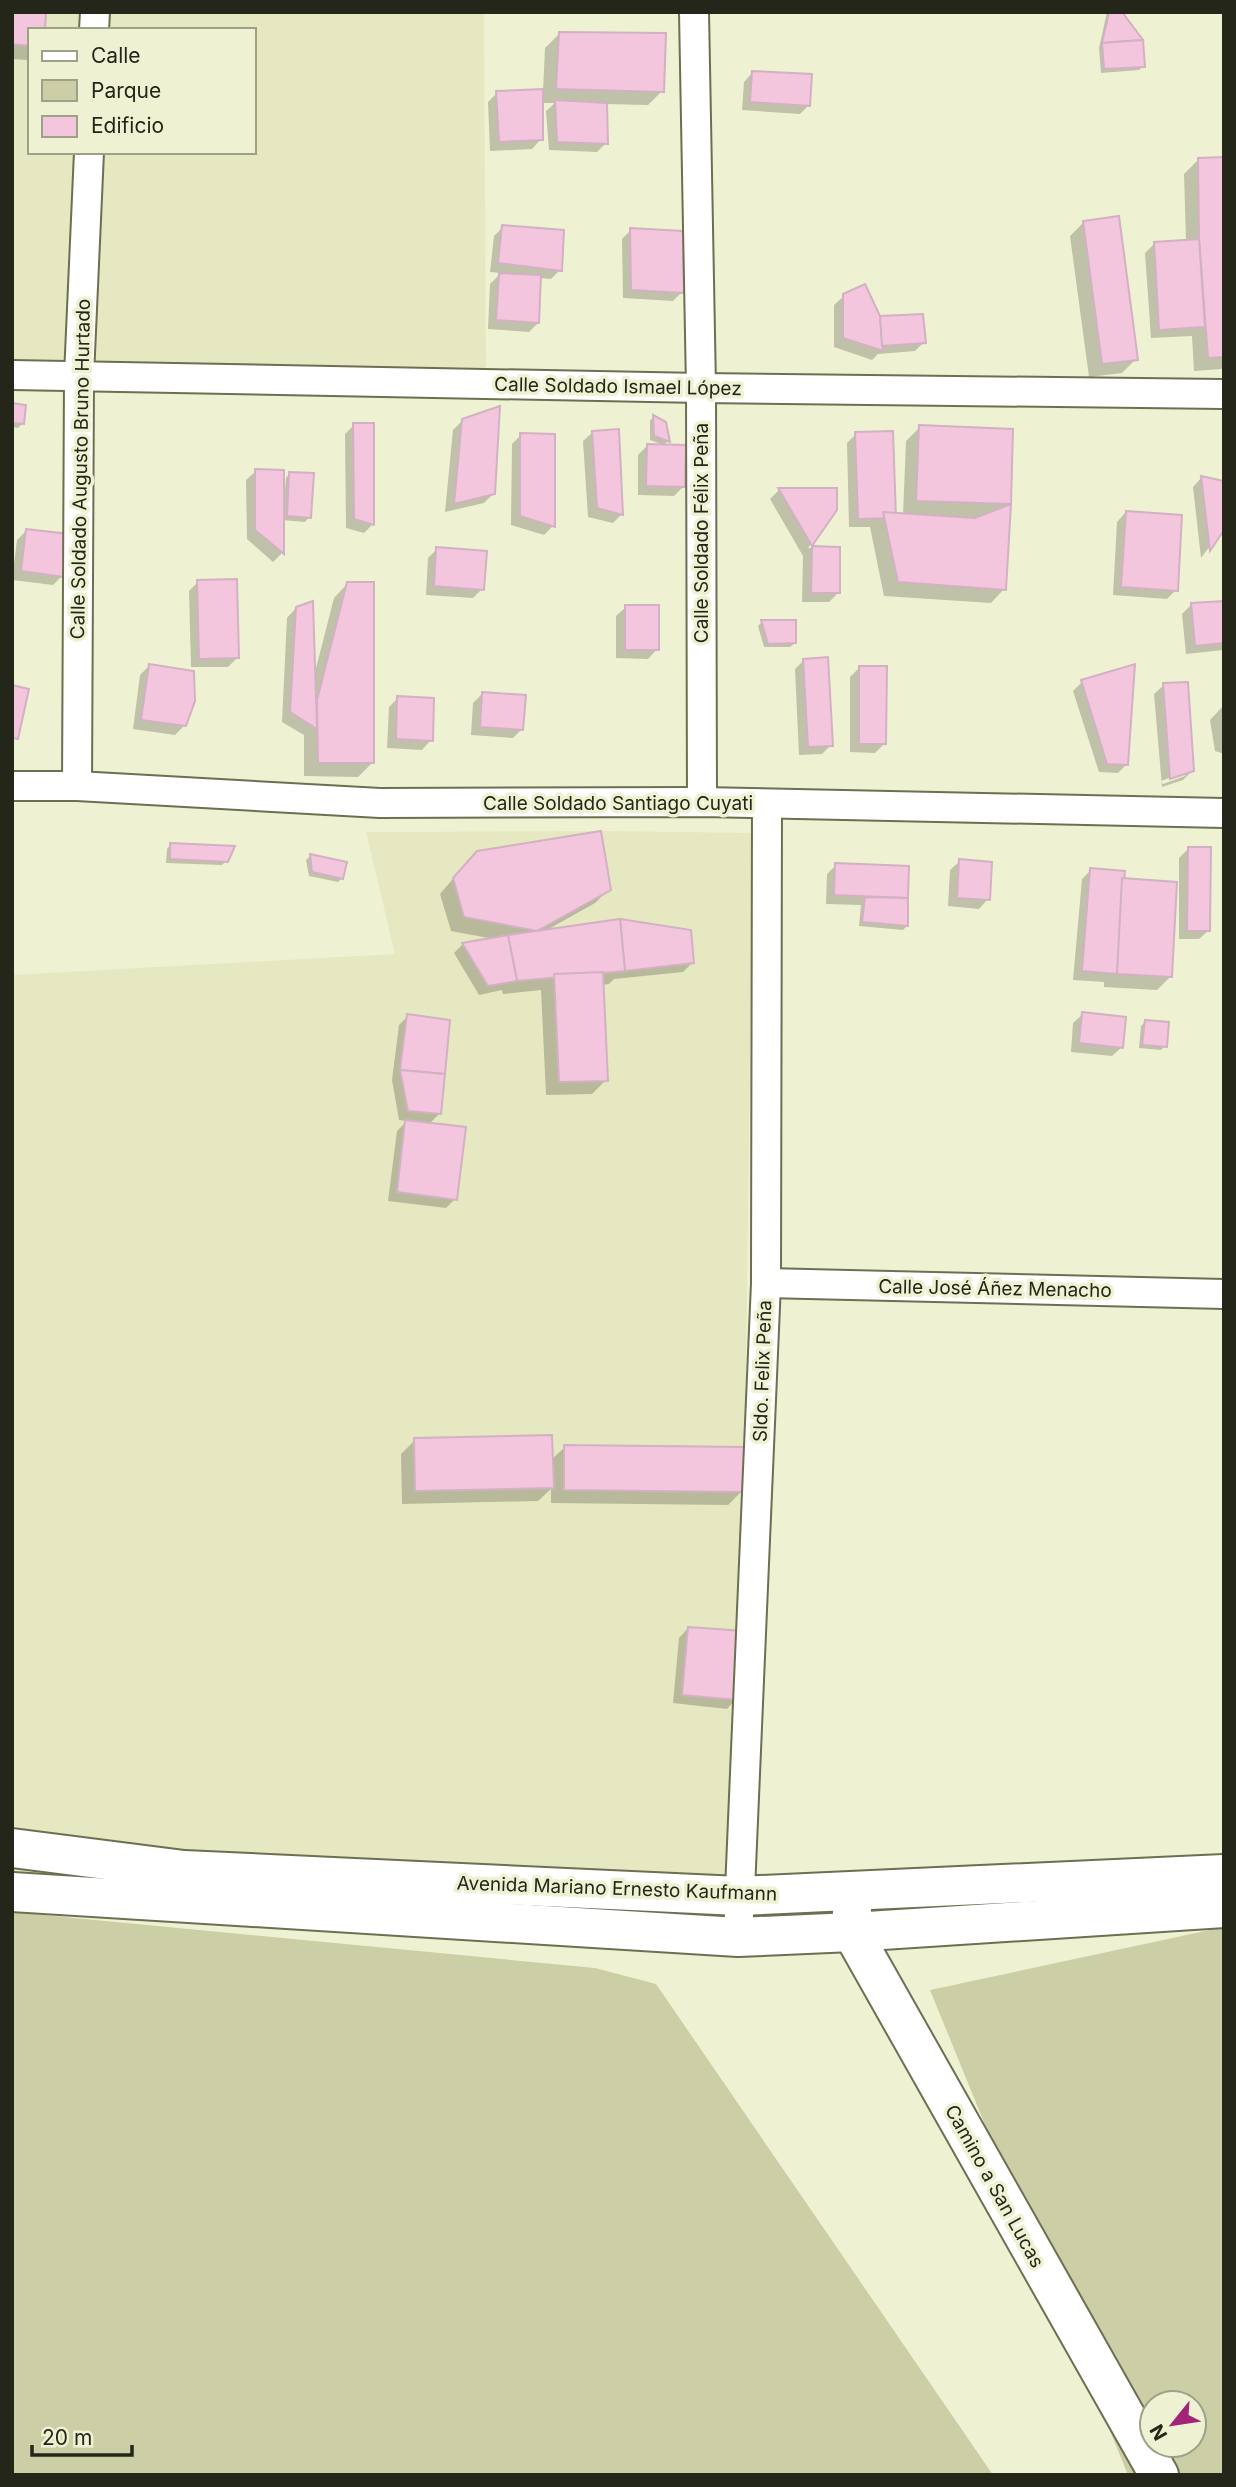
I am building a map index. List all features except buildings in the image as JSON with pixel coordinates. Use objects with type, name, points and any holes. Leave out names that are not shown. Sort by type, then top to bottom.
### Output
[{"type":"main road","name":"Avenida Mariano Ernesto Kaufmann","points":[[12,1848],[184,1870],[740,1896],[1224,1874]]},
{"type":"main road","name":"Camino a San Lucas","points":[[852,1891],[852,1932],[1159,2475]]},
{"type":"main road","name":"Avenida Mariano Ernesto Kaufmann","points":[[12,1892],[738,1937],[1224,1908]]},
{"type":"street","name":"Calle Soldado Félix Peña","points":[[694,12],[701,388],[702,802]]},
{"type":"street","name":"Calle Soldado Augusto Bruno Hurtado","points":[[77,786],[79,376],[89,154]]},
{"type":"street","name":"Calle Soldado Ismael López","points":[[12,375],[701,388],[1224,394]]},
{"type":"street","name":"Calle Soldado Santiago Cuyati","points":[[12,786],[77,786],[380,803],[702,802],[1224,813]]},
{"type":"street","name":"Sldo. Felix Peña","points":[[738,1937],[766,1283],[767,804]]},
{"type":"street","name":"Calle José Áñez Menacho","points":[[766,1283],[1224,1294]]},
{"type":"shaded area","points":[[12,12],[484,12],[486,383],[12,375]]},
{"type":"shaded area","points":[[366,832],[753,833],[739,1896],[12,1874],[12,975],[395,954]]},
{"type":"green space","points":[[12,1912],[595,1968],[656,1984],[993,2475],[12,2475]]},
{"type":"green space","points":[[1224,1927],[1224,2475],[1128,2475],[930,1990]]}]
